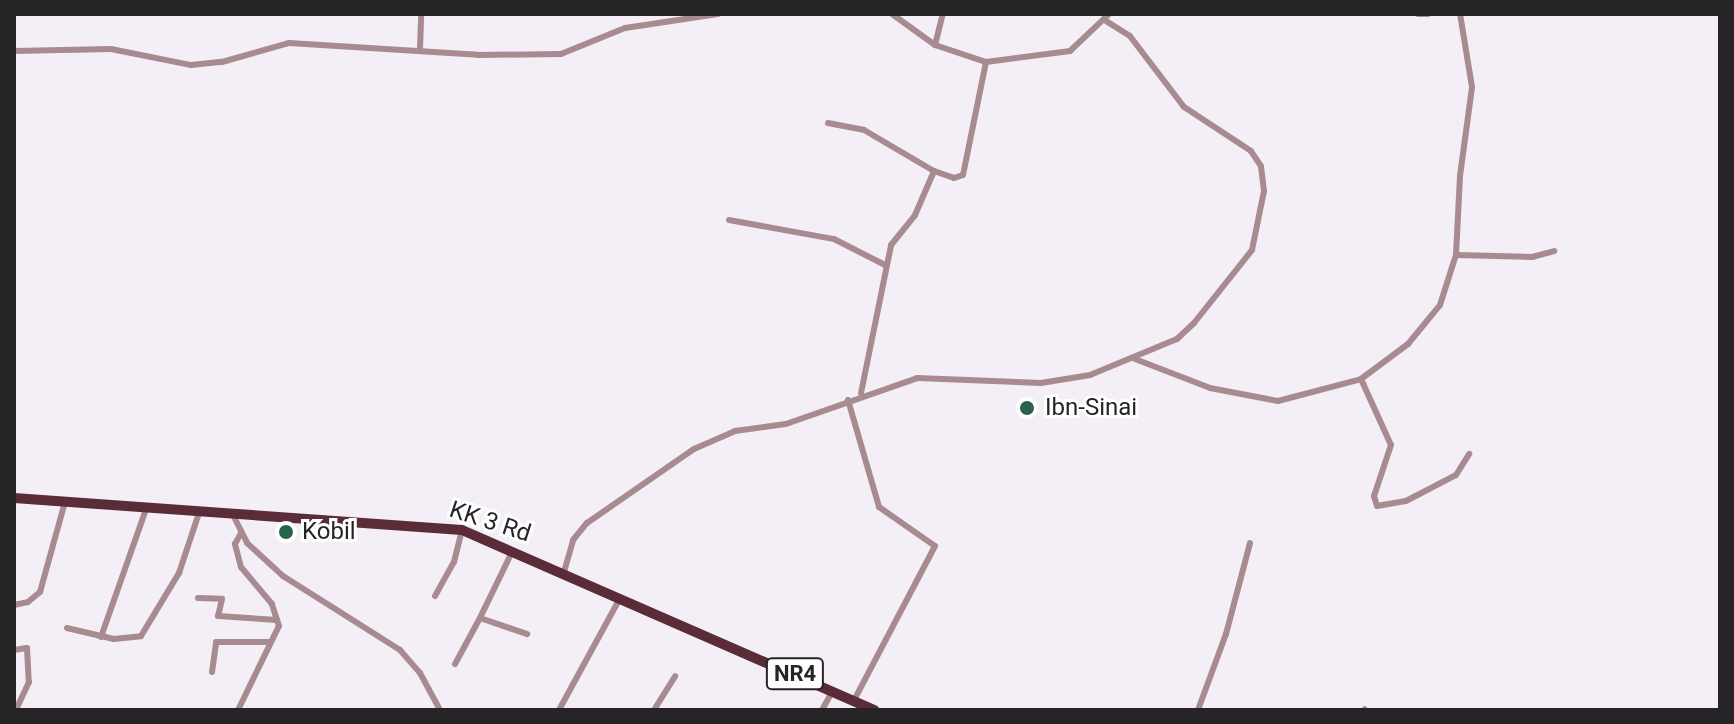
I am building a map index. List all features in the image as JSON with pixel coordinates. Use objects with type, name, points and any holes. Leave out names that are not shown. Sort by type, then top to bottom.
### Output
[{"type":"highway","name":"KK 3 Rd","points":[[14,498],[146,509],[231,511],[462,530],[514,548],[619,600],[874,710]]},
{"type":"street","points":[[420,49],[421,14]]},
{"type":"street","points":[[14,51],[111,49],[191,65],[222,62],[289,43],[561,54],[625,28],[715,14]]},
{"type":"street","points":[[564,572],[573,540],[587,523],[694,449],[735,431],[786,424],[861,393],[935,376],[1041,383],[1090,375],[1135,359],[1186,331],[1252,250],[1264,176],[1251,151],[1184,107],[1130,36],[1107,18],[1070,51],[986,62],[935,45],[892,14]]},
{"type":"street","points":[[935,45],[943,14]]},
{"type":"street","points":[[1418,14],[1428,14]]},
{"type":"street","points":[[1135,359],[1210,388],[1266,401],[1361,379],[1408,344],[1440,305],[1451,282],[1456,255],[1472,87],[1460,14]]},
{"type":"street","points":[[828,123],[864,130],[934,171],[954,178],[963,175],[986,62]]},
{"type":"street","points":[[861,393],[891,245],[915,215],[934,171]]},
{"type":"street","points":[[729,220],[834,239],[887,266]]},
{"type":"street","points":[[1456,255],[1532,257],[1554,251]]},
{"type":"street","points":[[1361,379],[1391,445],[1374,496],[1377,506],[1406,501],[1456,475],[1469,454]]},
{"type":"street","points":[[848,400],[879,507],[935,546],[854,700]]},
{"type":"street","points":[[14,605],[40,592],[65,502]]},
{"type":"street","points":[[101,637],[146,509]]},
{"type":"street","points":[[67,628],[101,637],[141,636],[179,573],[200,510]]},
{"type":"street","points":[[231,511],[241,533],[283,576],[400,650],[420,673],[440,710]]},
{"type":"street","points":[[435,596],[454,562],[462,530]]},
{"type":"street","points":[[238,710],[277,620],[261,588],[241,567],[235,544],[241,533]]},
{"type":"street","points":[[1198,710],[1250,543]]},
{"type":"street","points":[[455,664],[514,548]]},
{"type":"street","points":[[198,598],[222,599],[218,616],[277,620]]},
{"type":"street","points":[[559,710],[619,600]]},
{"type":"street","points":[[480,618],[527,634]]},
{"type":"street","points":[[212,672],[216,642],[269,642]]},
{"type":"street","points":[[14,650],[27,648],[29,682],[16,710]]},
{"type":"street","points":[[654,710],[675,676]]},
{"type":"street","points":[[822,710],[832,692]]},
{"type":"place","name":"Ibn-Sinai","points":[[1027,408]]},
{"type":"place","name":"Kobil","points":[[286,532]]}]
